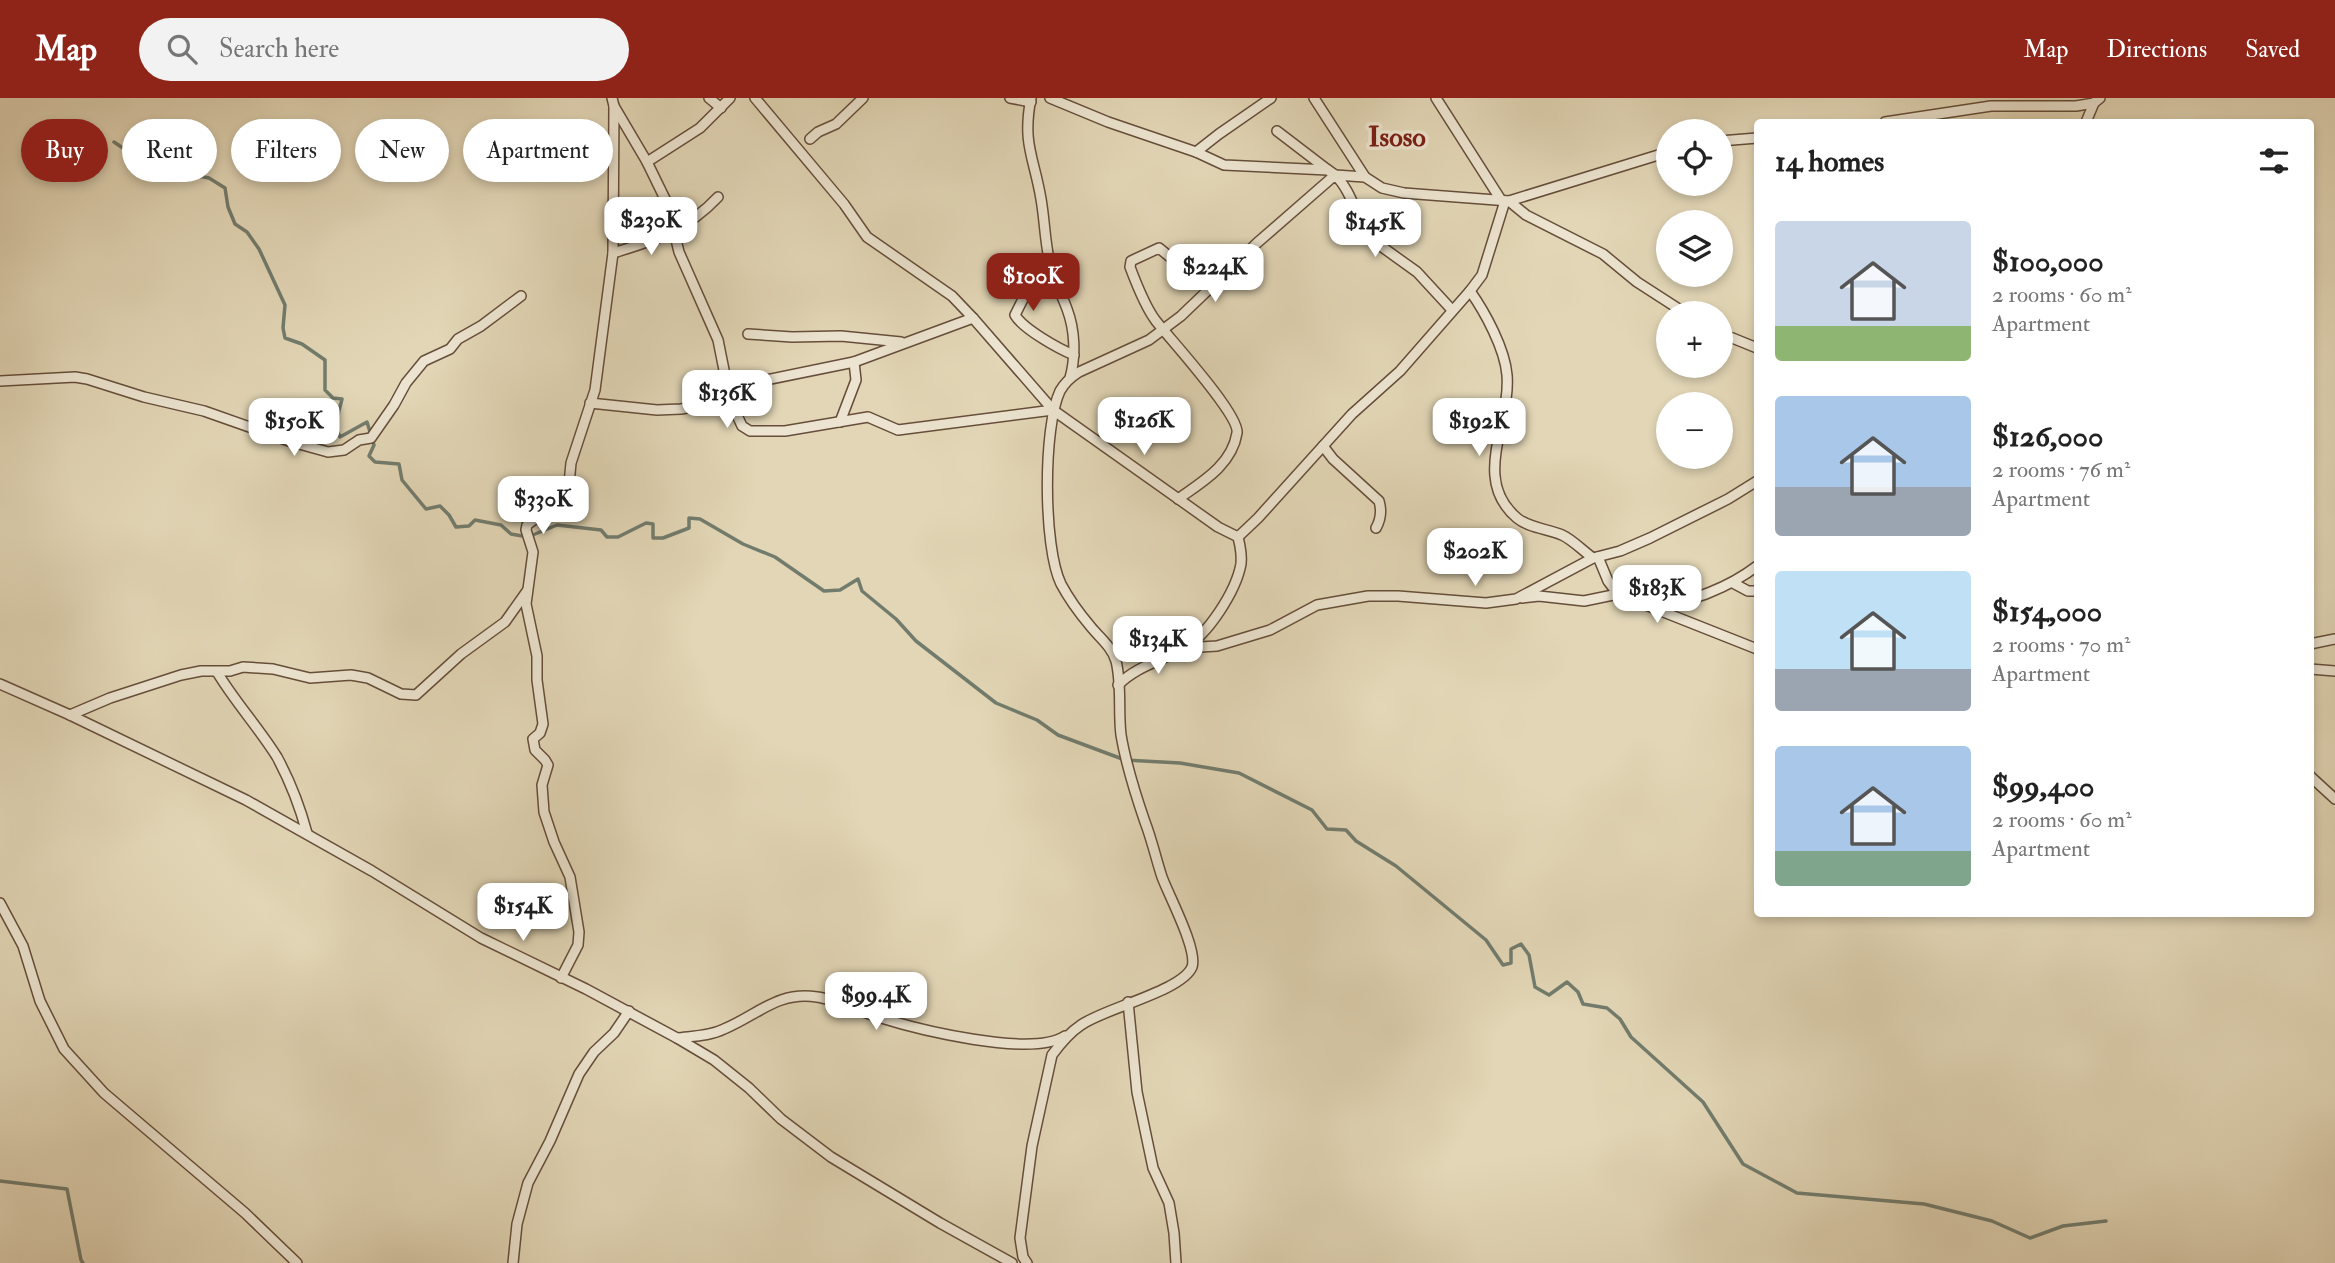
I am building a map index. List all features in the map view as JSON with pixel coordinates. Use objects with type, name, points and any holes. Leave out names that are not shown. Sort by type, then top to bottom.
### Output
[{"type":"street","points":[[709,98],[721,108]]},
{"type":"street","points":[[647,162],[700,128],[730,98]]},
{"type":"street","points":[[755,98],[844,204],[867,237],[952,296],[1054,410],[1218,527],[1238,537]]},
{"type":"street","points":[[810,139],[836,124],[863,98]]},
{"type":"street","points":[[1010,98],[1031,100],[1027,122],[1028,148],[1041,195],[1049,257],[1055,281],[1068,311],[1074,355],[1070,378]]},
{"type":"street","points":[[1049,98],[1196,152],[1224,165],[1365,177]]},
{"type":"street","points":[[1063,104],[1073,98]]},
{"type":"street","points":[[1196,152],[1271,98]]},
{"type":"street","points":[[1314,98],[1365,177],[1382,188],[1404,193],[1505,201],[1656,156]]},
{"type":"street","points":[[1436,98],[1505,201],[1526,215],[1603,254],[1637,282],[1666,301]]},
{"type":"street","points":[[1905,119],[1991,106],[2076,106],[2097,100]]},
{"type":"street","points":[[2088,119],[2097,100]]},
{"type":"street","points":[[613,102],[667,203],[685,268],[718,340],[730,400],[742,426],[750,431],[785,431],[868,417],[898,430],[1054,410]]},
{"type":"street","points":[[561,978],[578,945],[579,932],[570,877],[544,812],[542,785],[548,765],[533,744],[533,740],[543,730],[543,724],[537,680],[537,656],[527,613],[527,591],[533,552],[526,530],[527,525],[539,516],[555,510],[568,494],[571,463],[599,369],[613,253],[613,102]]},
{"type":"street","points":[[1277,131],[1331,173],[1356,208],[1365,233],[1411,267],[1452,310]]},
{"type":"street","points":[[1733,140],[1754,138]]},
{"type":"street","points":[[677,1038],[724,1030],[778,999],[807,996],[895,1022],[975,1039],[1038,1044],[1052,1042],[1093,1018],[1169,987],[1186,976],[1192,965],[1193,955],[1162,876],[1129,778],[1121,737],[1116,660],[1109,646],[1074,605],[1060,581],[1052,552],[1048,501],[1054,410],[1062,388],[1070,378],[1149,340],[1181,316],[1331,173]]},
{"type":"street","points":[[613,253],[662,238],[702,213],[718,197]]},
{"type":"street","points":[[1238,537],[1367,398],[1400,371],[1470,291],[1482,275],[1505,201]]},
{"type":"street","points":[[1176,262],[1159,248],[1131,261],[1130,267],[1154,319],[1232,416],[1238,430],[1231,454],[1210,477],[1178,499]]},
{"type":"street","points":[[1049,257],[1034,277],[1015,315],[1027,327],[1074,355]]},
{"type":"street","points":[[1470,291],[1488,320],[1507,371],[1507,392],[1493,463],[1498,494],[1518,519],[1564,536],[1595,558],[1618,594],[1754,648]]},
{"type":"street","points":[[0,380],[75,377],[204,411],[309,447],[328,452],[344,450],[359,440],[371,438],[406,383],[424,361],[450,349],[458,339],[481,326],[521,296]]},
{"type":"street","points":[[590,403],[657,410],[681,409],[730,400],[756,382],[854,362],[973,318]]},
{"type":"street","points":[[748,334],[841,336],[907,342]]},
{"type":"street","points":[[1733,338],[1754,347]]},
{"type":"street","points":[[840,422],[856,380],[854,362]]},
{"type":"street","points":[[1323,446],[1379,501],[1380,522],[1376,528]]},
{"type":"street","points":[[1516,599],[1595,558],[1650,538],[1754,483]]},
{"type":"street","points":[[1118,685],[1138,669],[1184,649],[1211,623],[1230,592],[1240,565],[1238,537]]},
{"type":"street","points":[[1658,609],[1732,583],[1754,568]]},
{"type":"street","points":[[1732,583],[1754,591]]},
{"type":"street","points":[[70,715],[110,698],[181,675],[243,667],[272,668],[310,678],[351,675],[368,678],[401,694],[416,695],[461,654],[505,622],[527,591]]},
{"type":"street","points":[[1184,649],[1217,646],[1270,630],[1317,605],[1368,596],[1486,603],[1539,596],[1584,601],[1618,594]]},
{"type":"street","points":[[2314,643],[2335,639]]},
{"type":"street","points":[[2314,669],[2335,671]]},
{"type":"street","points":[[217,672],[276,756],[299,803],[307,833]]},
{"type":"street","points":[[0,684],[246,800],[307,833],[481,938],[629,1011],[677,1038],[726,1069],[781,1119],[831,1157],[1012,1263]]},
{"type":"street","points":[[2314,780],[2335,799]]},
{"type":"street","points":[[0,903],[23,946],[40,1001],[64,1049],[104,1093],[245,1213],[297,1263]]},
{"type":"street","points":[[1128,1003],[1137,1092],[1153,1168],[1169,1203],[1176,1263]]},
{"type":"street","points":[[513,1263],[517,1224],[528,1183],[550,1141],[579,1074],[629,1011]]},
{"type":"street","points":[[1027,1263],[1023,1257],[1020,1238],[1044,1080],[1052,1055],[1071,1032]]},
{"type":"waterway","points":[[114,142],[148,165],[158,161],[165,170],[209,178],[225,188],[228,207],[235,224],[247,232],[259,249],[285,305],[285,338],[302,344],[325,360],[325,390],[333,398],[342,399],[335,426],[340,437],[367,422],[374,445],[369,456],[375,462],[399,464],[402,480],[426,509],[440,506],[456,527],[469,526],[475,520],[501,525],[511,534],[528,537],[557,525],[601,530],[607,537],[618,537],[646,523],[653,524],[653,538],[663,538],[689,528],[689,518],[700,519],[743,544],[775,557],[824,591],[840,590],[858,579],[862,591],[896,619],[916,641],[996,703],[1037,720],[1058,735],[1125,760],[1180,763],[1239,773],[1312,810],[1327,829],[1346,830],[1356,841],[1396,866],[1486,940],[1503,965],[1511,963],[1511,949],[1521,944],[1529,955],[1535,987],[1549,995],[1567,982],[1578,992],[1583,1004],[1607,1008],[1620,1019],[1631,1037],[1703,1102],[1743,1164],[1797,1193],[1924,1204],[1992,1221],[2030,1238],[2063,1226],[2106,1221]]},
{"type":"waterway","points":[[0,1181],[67,1189],[83,1263]]},
{"type":"district","name":"Isoso","points":[[1397,136]]}]
